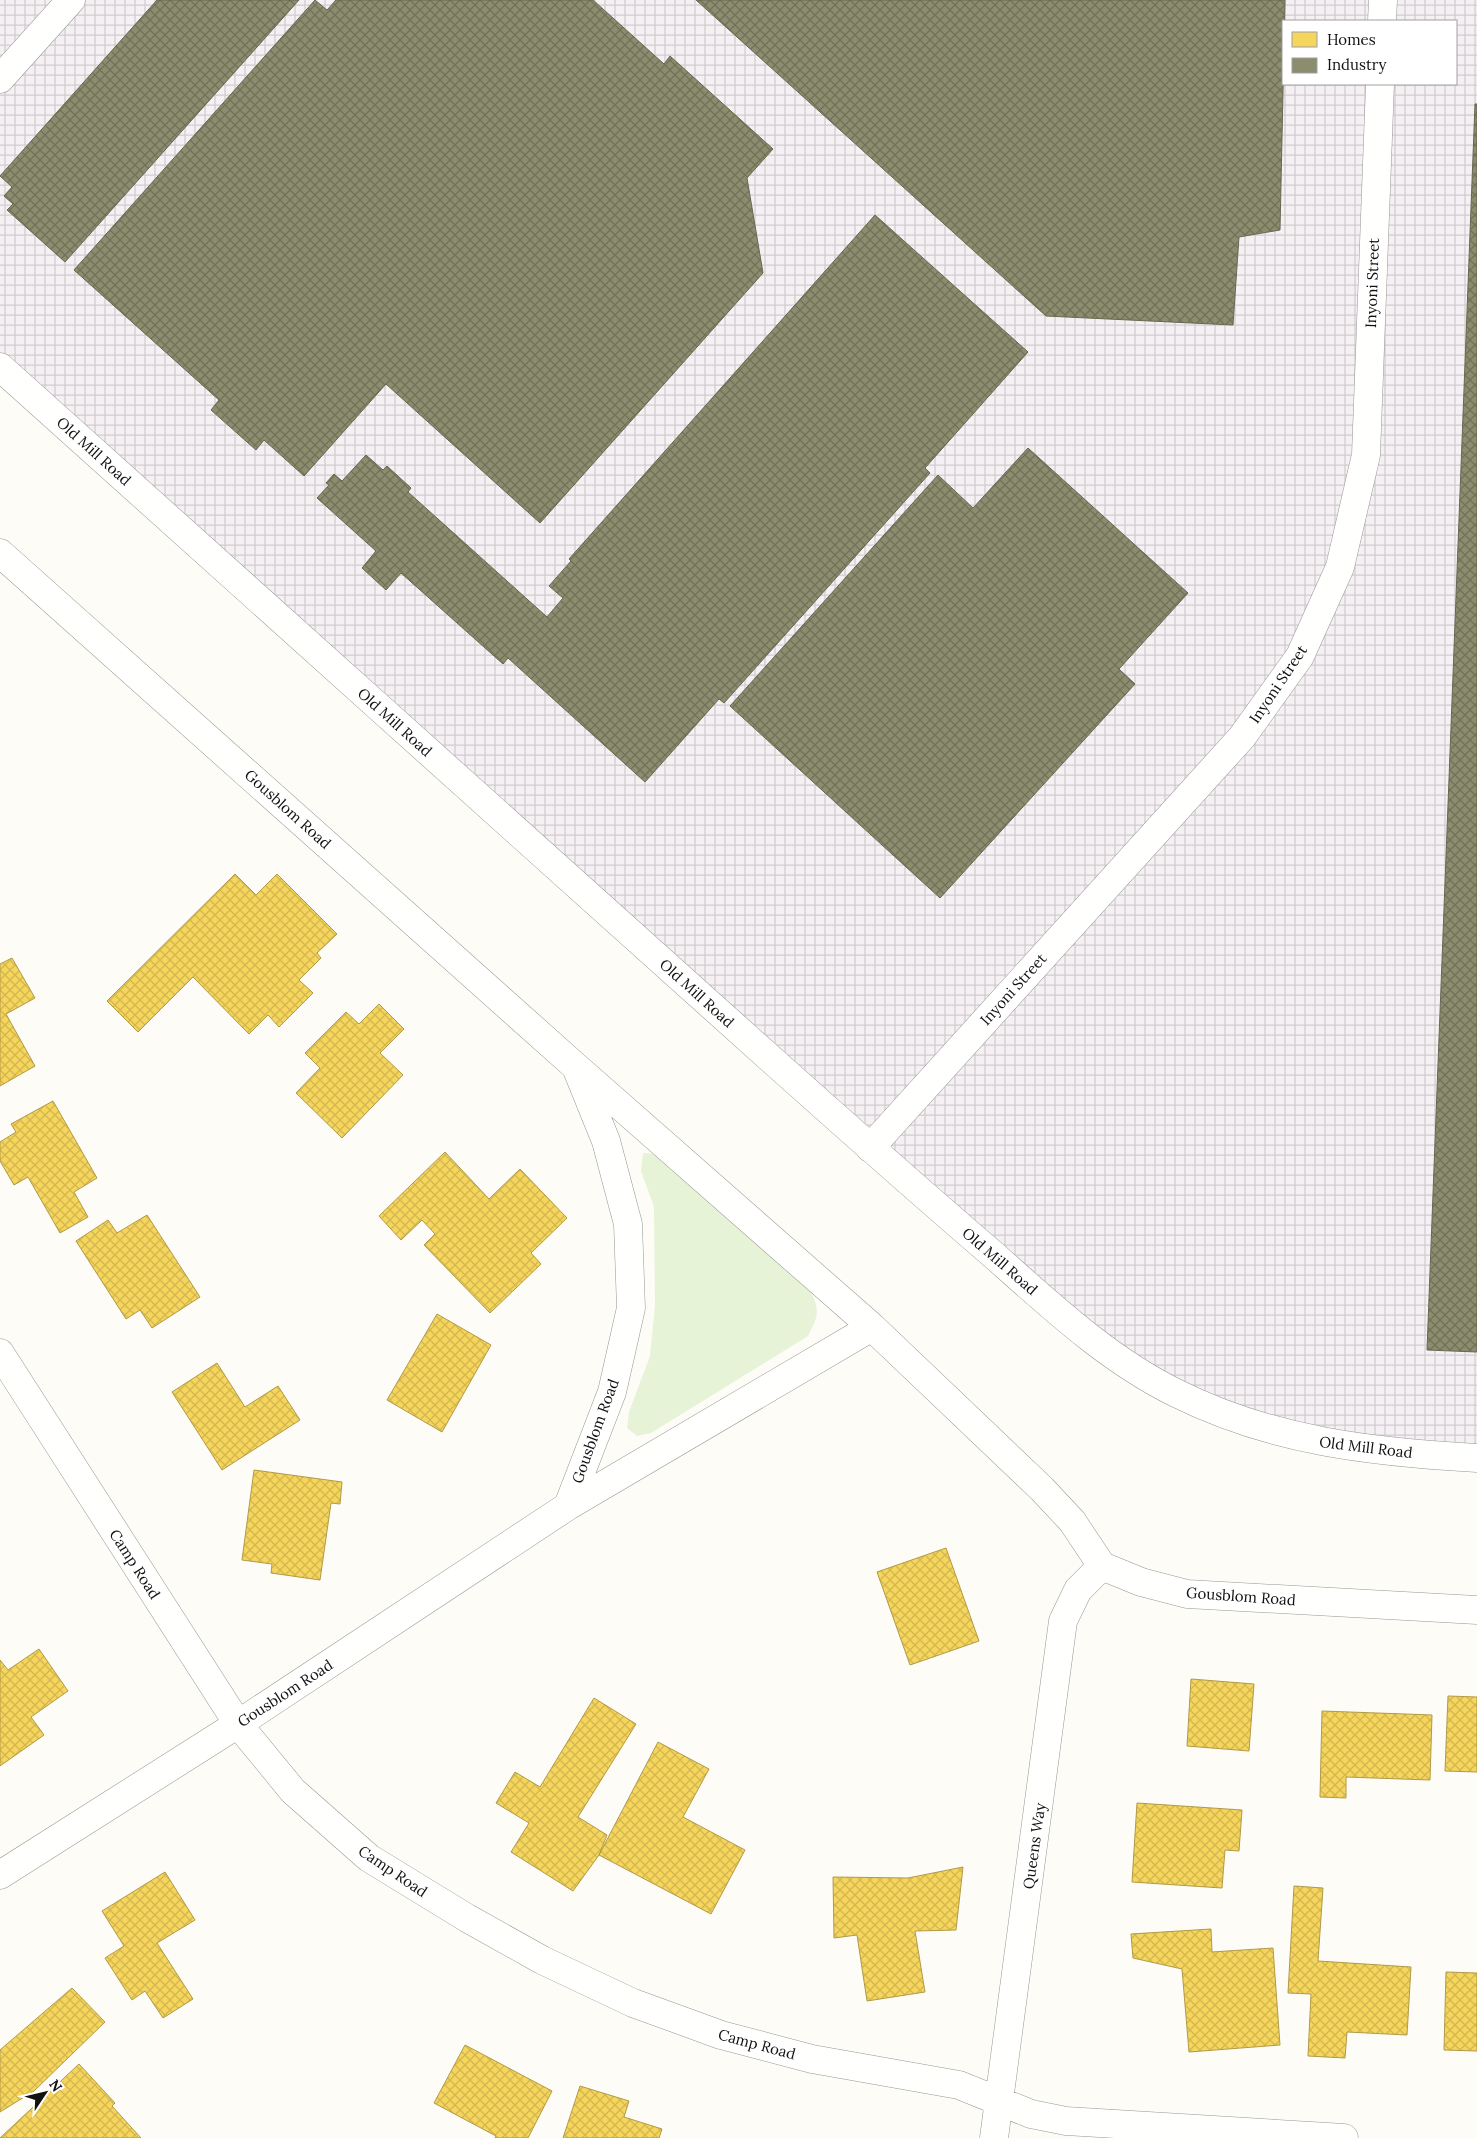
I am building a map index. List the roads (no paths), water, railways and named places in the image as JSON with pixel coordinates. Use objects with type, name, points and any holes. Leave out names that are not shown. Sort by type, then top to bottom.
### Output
[{"type":"street","points":[[0,79],[71,0]]},
{"type":"street","points":[[1382,20],[1383,0]]},
{"type":"street","name":"Inyoni Street","points":[[870,1148],[1242,737],[1300,656],[1340,567],[1366,455],[1380,85]]},
{"type":"street","name":"Old Mill Road","points":[[0,367],[870,1148],[1087,1336],[1130,1366],[1174,1392],[1222,1414],[1265,1428],[1309,1440],[1403,1454],[1477,1458]]},
{"type":"street","name":"Gousblom Road","points":[[0,553],[575,1066],[872,1327],[1042,1489],[1072,1521],[1102,1566],[1141,1582],[1187,1594],[1477,1610]]},
{"type":"street","name":"Gousblom Road","points":[[568,1506],[612,1392],[631,1308],[628,1224],[606,1141],[575,1066]]},
{"type":"street","name":"Gousblom Road","points":[[0,1875],[238,1724],[568,1506],[872,1327]]},
{"type":"street","name":"Camp Road","points":[[0,1353],[238,1724],[292,1790],[369,1858],[467,1918],[542,1960],[633,2004],[720,2035],[812,2059],[959,2085],[1031,2114],[1066,2121],[1344,2138]]},
{"type":"street","name":"Queens Way","points":[[994,2138],[1063,1621],[1078,1590],[1102,1566]]}]
